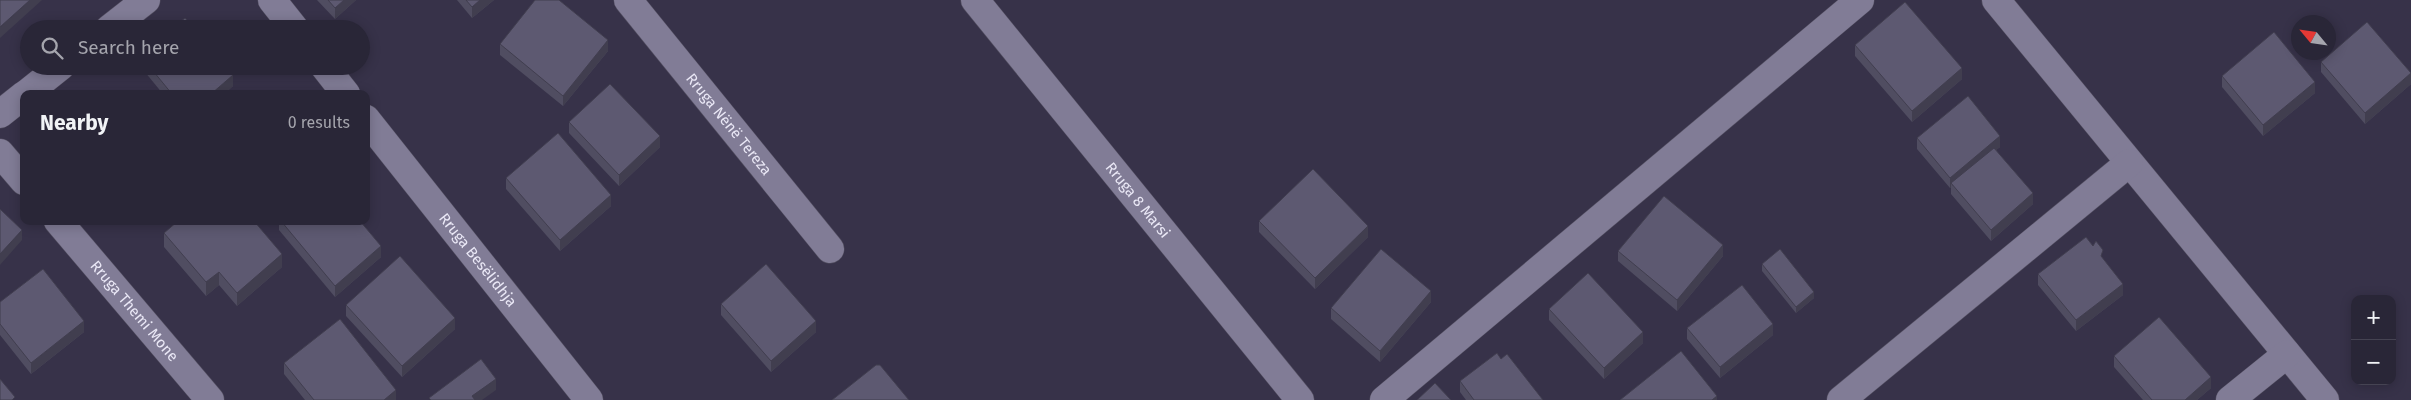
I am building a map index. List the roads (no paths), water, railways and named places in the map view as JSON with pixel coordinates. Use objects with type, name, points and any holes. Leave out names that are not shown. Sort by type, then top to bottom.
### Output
[{"type":"street","points":[[120,20],[146,0]]},
{"type":"street","points":[[272,0],[288,20]]},
{"type":"street","name":"Rruga Nënë Tereza","points":[[628,0],[830,250]]},
{"type":"street","name":"Rruga 8 Marsi","points":[[975,0],[1300,400]]},
{"type":"street","points":[[1384,400],[1860,0]]},
{"type":"street","points":[[1996,0],[2325,400]]},
{"type":"street","points":[[31,90],[50,75]]},
{"type":"street","points":[[331,75],[343,90]]},
{"type":"street","points":[[0,114],[20,99]]},
{"type":"street","name":"Rruga Besëlidhja","points":[[370,124],[589,400]]},
{"type":"street","points":[[0,153],[20,176]]},
{"type":"street","points":[[1840,400],[2129,163]]},
{"type":"street","name":"Rruga Themi Mone","points":[[61,225],[210,400]]},
{"type":"street","points":[[2230,400],[2287,354]]}]
